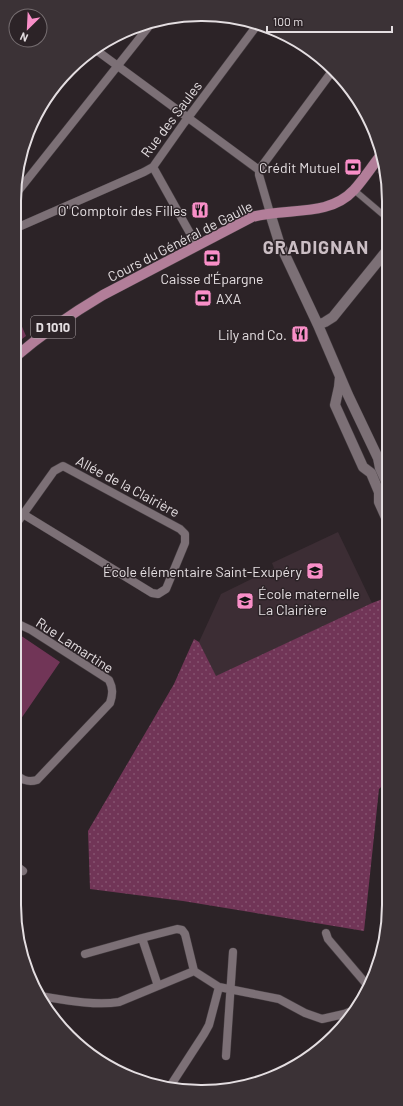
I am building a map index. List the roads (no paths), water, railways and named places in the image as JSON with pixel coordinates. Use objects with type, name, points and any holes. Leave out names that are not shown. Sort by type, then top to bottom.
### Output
[{"type":"main road","name":"Cours du Général de Gaulle","points":[[21,352],[44,333],[102,295],[252,217],[270,213],[325,207],[340,200],[354,190],[376,167],[378,162]]},
{"type":"street","name":"Rue des Saules","points":[[21,226],[153,167],[254,29]]},
{"type":"street","points":[[22,187],[146,30]]},
{"type":"street","points":[[99,52],[259,170]]},
{"type":"street","points":[[330,75],[259,170],[259,175],[279,242],[378,458],[382,472]]},
{"type":"street","points":[[153,167],[195,241],[195,247]]},
{"type":"street","points":[[354,190],[382,213]]},
{"type":"street","points":[[318,325],[333,317],[382,256]]},
{"type":"street","points":[[340,377],[335,405],[363,467],[371,473],[379,492],[379,502],[382,509]]},
{"type":"street","points":[[337,396],[348,395]]},
{"type":"street","name":"Allée de la Clairière","points":[[21,517],[23,514],[54,470],[63,466],[180,529],[185,534],[185,542],[166,589],[158,594],[152,593],[23,514]]},
{"type":"street","name":"Rue Lamartine","points":[[21,625],[31,630],[109,680],[112,685],[113,696],[110,702],[37,780],[31,782],[21,779]]},
{"type":"street","points":[[85,954],[177,929],[182,930],[185,934],[194,971],[220,987],[279,999],[305,1013],[322,1019],[345,1013]]},
{"type":"street","points":[[326,933],[328,939],[364,982]]},
{"type":"street","points":[[142,938],[158,986]]},
{"type":"street","points":[[226,1056],[233,952]]},
{"type":"street","points":[[46,997],[111,1004],[194,971]]},
{"type":"street","points":[[173,1083],[209,1025],[220,987]]},
{"type":"place","name":"Crédit Mutuel","points":[[353,167]]},
{"type":"place","name":"O' Comptoir des Filles","points":[[200,210]]},
{"type":"place","name":"Caisse d'Épargne","points":[[212,258]]},
{"type":"place","name":"AXA","points":[[203,298]]},
{"type":"place","name":"Lily and Co.","points":[[300,334]]},
{"type":"place","name":"École élémentaire Saint-Exupéry","points":[[315,571]]},
{"type":"place","name":"École maternelle La Clairière","points":[[245,601]]},
{"type":"district","name":"GRADIGNAN","points":[[316,247]]}]
